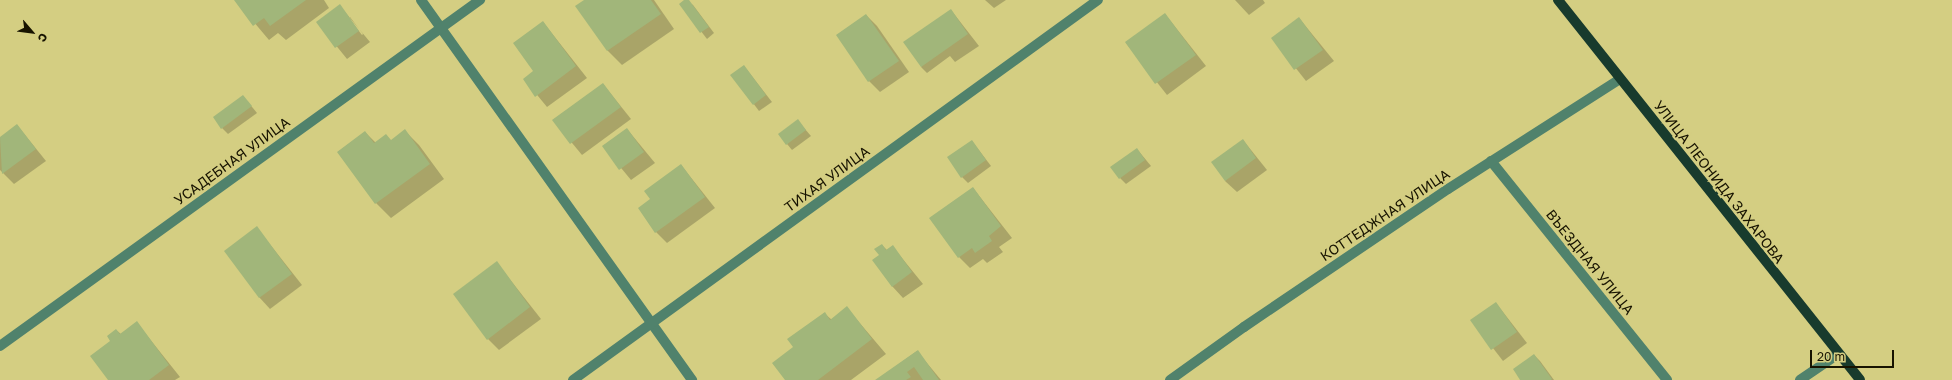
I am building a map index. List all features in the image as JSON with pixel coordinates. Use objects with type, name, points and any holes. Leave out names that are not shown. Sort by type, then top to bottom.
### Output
[{"type":"main road","name":"УЛИЦА ЛЕОНИДА ЗАХАРОВА","points":[[1558,0],[1860,380]]},
{"type":"street","points":[[421,0],[692,380]]},
{"type":"street","name":"УСАДЕБНАЯ УЛИЦА","points":[[0,346],[480,0]]},
{"type":"street","name":"ТИХАЯ УЛИЦА","points":[[573,380],[1098,0]]},
{"type":"street","name":"КОТТЕДЖНАЯ УЛИЦА","points":[[1170,380],[1244,327],[1491,161],[1620,79]]},
{"type":"street","name":"ВЪЕЗДНАЯ УЛИЦА","points":[[1491,161],[1667,380]]},
{"type":"street","points":[[1800,380],[1838,354]]},
{"type":"building","points":[[234,0],[306,0],[270,26],[264,18],[253,26]]},
{"type":"building","points":[[584,0],[651,0],[661,14],[607,51],[575,6]]},
{"type":"building","points":[[684,0],[689,0],[709,27],[700,33],[679,4]]},
{"type":"building","points":[[340,4],[359,31],[335,48],[316,22]]},
{"type":"building","points":[[951,9],[968,34],[921,67],[903,42]]},
{"type":"building","points":[[1165,13],[1196,55],[1155,84],[1125,42]]},
{"type":"building","points":[[866,14],[899,61],[868,82],[836,35]]},
{"type":"building","points":[[1299,17],[1323,50],[1294,70],[1271,38]]},
{"type":"building","points":[[543,21],[576,66],[535,97],[523,79],[533,71],[513,43]]},
{"type":"building","points":[[744,65],[766,95],[753,105],[730,75]]},
{"type":"building","points":[[603,83],[621,107],[570,144],[552,120]]},
{"type":"building","points":[[243,95],[252,106],[221,129],[213,117]]},
{"type":"building","points":[[798,119],[806,130],[786,145],[778,134]]},
{"type":"building","points":[[17,124],[36,149],[2,174],[0,137]]},
{"type":"building","points":[[627,128],[644,152],[619,170],[602,146]]},
{"type":"building","points":[[405,129],[430,164],[375,204],[337,152],[365,131],[374,143],[386,134],[391,140]]},
{"type":"building","points":[[1243,139],[1256,158],[1225,181],[1211,162]]},
{"type":"building","points":[[972,140],[986,160],[961,178],[947,157]]},
{"type":"building","points":[[1137,148],[1145,160],[1119,179],[1110,167]]},
{"type":"building","points":[[681,164],[705,197],[655,233],[638,208],[650,199],[644,191]]},
{"type":"building","points":[[973,187],[1001,226],[989,236],[992,241],[975,253],[972,248],[958,258],[929,218]]},
{"type":"building","points":[[257,226],[292,274],[259,298],[224,251]]},
{"type":"building","points":[[882,244],[886,250],[893,245],[912,272],[892,287],[872,260],[879,255],[874,249]]},
{"type":"building","points":[[497,261],[530,307],[487,340],[453,294]]},
{"type":"building","points":[[1496,302],[1517,332],[1491,350],[1470,320]]},
{"type":"building","points":[[847,306],[872,339],[818,380],[785,380],[772,363],[793,347],[787,339],[825,312],[830,320]]},
{"type":"building","points":[[137,321],[169,365],[149,380],[108,380],[90,356],[110,341],[107,336],[116,329],[120,334]]},
{"type":"building","points":[[918,350],[939,380],[923,380],[914,367],[907,372],[911,377],[906,380],[875,380]]},
{"type":"building","points":[[1534,354],[1552,379],[1551,380],[1520,380],[1513,369]]}]
